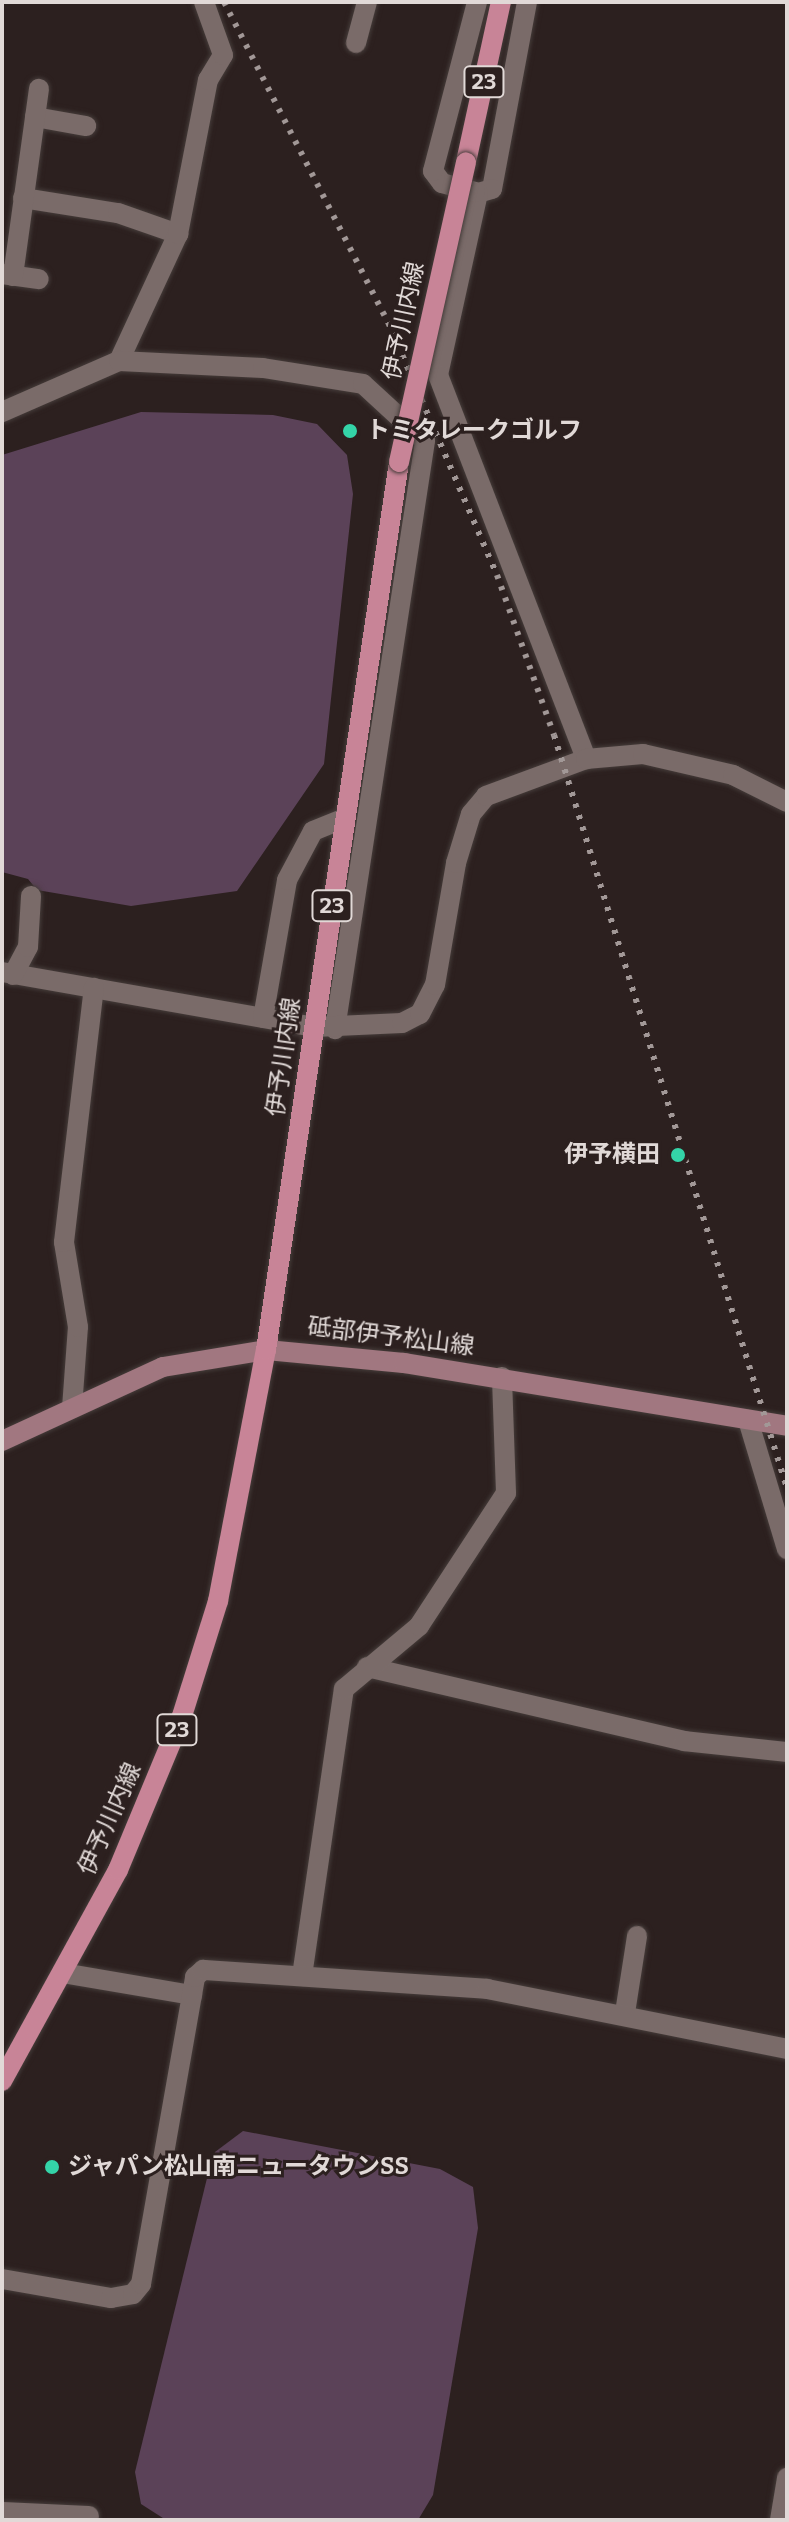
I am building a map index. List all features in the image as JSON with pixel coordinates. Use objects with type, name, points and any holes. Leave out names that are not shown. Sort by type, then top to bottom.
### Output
[{"type":"main road","name":"伊予川内線","points":[[2,2081],[63,1973],[147,1806],[204,1651],[266,1350],[325,1028],[343,819],[399,462],[501,2]]},
{"type":"main road","name":"砥部伊予松山線","points":[[2,1441],[163,1367],[266,1350],[502,1377],[787,1426]]},
{"type":"street","points":[[119,361],[178,234],[208,80],[223,55],[204,2]]},
{"type":"street","points":[[356,43],[367,2]]},
{"type":"street","points":[[477,2],[433,171],[442,183],[478,193],[492,189],[527,2]]},
{"type":"street","points":[[39,89],[23,198],[7,275],[39,279]]},
{"type":"street","points":[[35,117],[86,126]]},
{"type":"street","points":[[478,193],[438,375],[586,759]]},
{"type":"street","points":[[23,198],[118,213],[178,234]]},
{"type":"street","points":[[2,412],[119,361],[263,368],[363,384],[425,441],[325,1028]]},
{"type":"street","points":[[5,973],[325,1028],[380,1028],[420,1014],[435,985],[471,814],[486,796],[586,759],[668,757],[733,775],[787,802]]},
{"type":"street","points":[[263,1018],[287,880],[313,831],[343,819]]},
{"type":"street","points":[[5,973],[28,947],[31,896]]},
{"type":"street","points":[[72,1408],[78,1327],[64,1242],[94,988]]},
{"type":"street","points":[[302,1976],[337,1709],[344,1689],[419,1626],[506,1493],[502,1377]]},
{"type":"street","points":[[748,1420],[787,1549]]},
{"type":"street","points":[[367,1667],[684,1741],[787,1752]]},
{"type":"street","points":[[625,2013],[637,1936]]},
{"type":"street","points":[[2,2279],[111,2298],[133,2294],[141,2284],[195,1977],[215,1967],[487,1989],[625,2013],[787,2049]]},
{"type":"street","points":[[63,1973],[192,1995]]},
{"type":"street","points":[[780,2520],[787,2478]]},
{"type":"street","points":[[2,2512],[89,2516]]},
{"type":"shaded area","points":[[141,412],[273,415],[317,424],[347,455],[353,494],[324,764],[237,891],[131,906],[37,890],[28,879],[2,872],[2,455]]},
{"type":"shaded area","points":[[243,2131],[440,2169],[473,2187],[478,2228],[433,2495],[418,2520],[166,2520],[141,2504],[135,2472],[209,2170],[215,2152]]},
{"type":"railway","points":[[224,2],[388,322],[497,575],[554,735],[787,1488]]},
{"type":"place","name":"トミタレークゴルフ","points":[[350,431]]},
{"type":"place","name":"伊予横田","points":[[678,1155]]},
{"type":"place","name":"ジャパン松山南ニュータウンSS","points":[[52,2167]]}]
